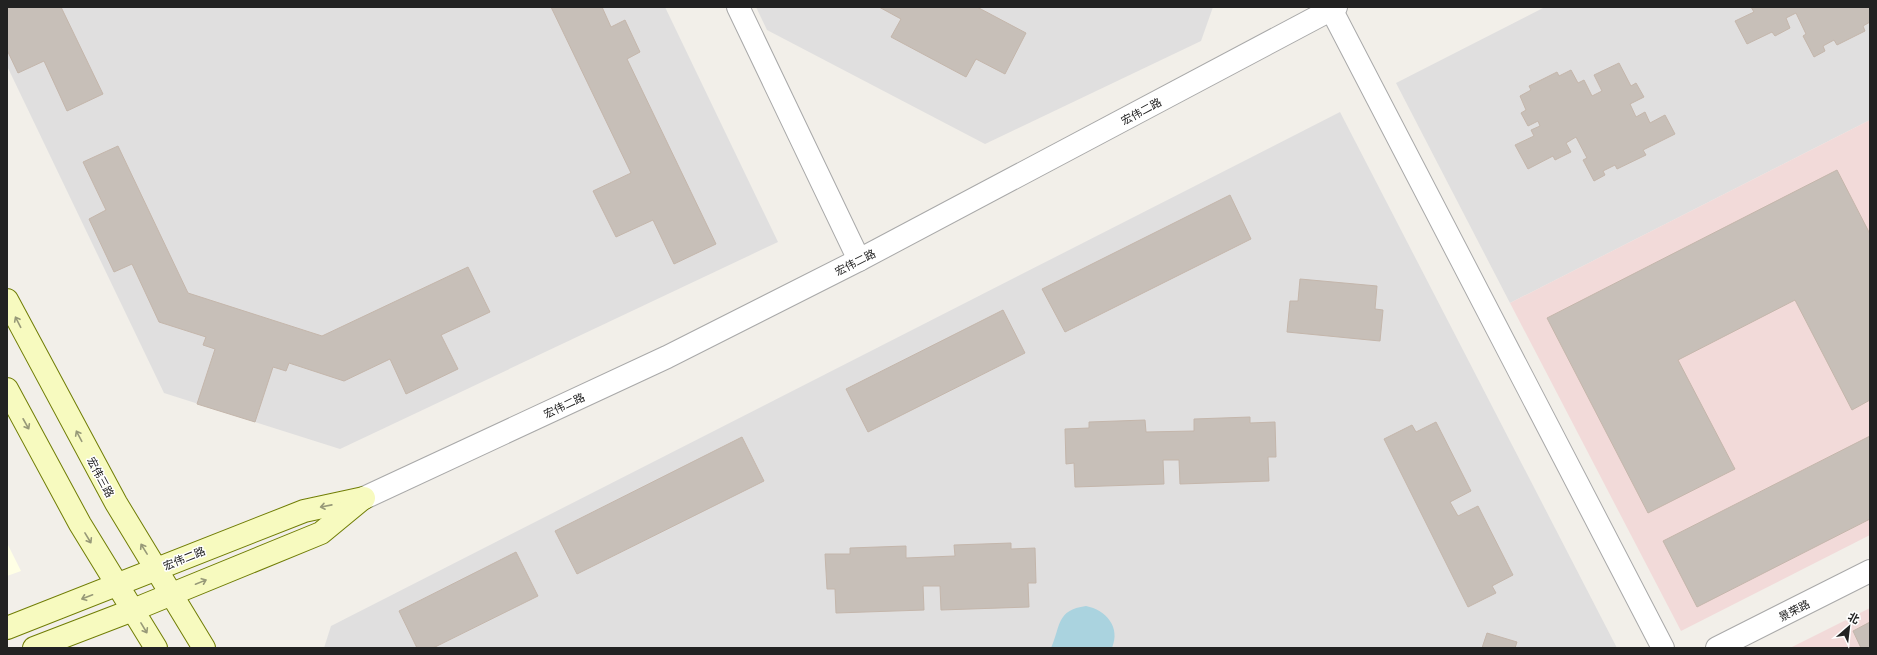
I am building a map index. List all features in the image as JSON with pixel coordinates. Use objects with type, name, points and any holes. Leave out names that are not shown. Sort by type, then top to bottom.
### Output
[{"type":"street","points":[[738,7],[859,260]]},
{"type":"street","points":[[1333,8],[1663,648]]},
{"type":"street","name":"宏伟二路","points":[[7,628],[304,511],[364,498],[667,357],[859,260],[1333,8]]},
{"type":"street","name":"宏伟三路","points":[[7,300],[116,503],[204,648]]},
{"type":"street","points":[[7,390],[80,524],[156,648]]},
{"type":"street","name":"宏伟二路","points":[[34,648],[172,594],[320,533],[364,498]]},
{"type":"street","name":"景荣路","points":[[1717,648],[1870,571]]},
{"type":"shaded area","points":[[7,7],[665,7],[778,242],[340,449],[164,393],[7,66]]},
{"type":"shaded area","points":[[756,7],[1213,7],[1201,41],[985,144],[767,30]]},
{"type":"shaded area","points":[[1545,7],[1870,7],[1870,120],[1510,303],[1396,83]]},
{"type":"shaded area","points":[[1340,112],[1617,648],[324,648],[331,626]]},
{"type":"shaded area","points":[[1870,120],[1870,535],[1681,631],[1510,303]]},
{"type":"shaded area","points":[[7,543],[21,571],[7,576]]},
{"type":"shaded area","points":[[1870,608],[1870,648],[1790,648]]},
{"type":"water","points":[[1086,606],[1100,611],[1110,621],[1115,633],[1112,648],[1051,648],[1064,615],[1076,608]]},
{"type":"building","points":[[7,7],[61,7],[103,94],[67,111],[44,61],[18,73],[7,50]]},
{"type":"building","points":[[551,7],[602,7],[611,27],[625,20],[640,52],[627,59],[716,244],[674,264],[653,220],[616,237],[593,191],[631,173]]},
{"type":"building","points":[[879,7],[977,7],[1026,33],[1005,74],[976,59],[966,77],[891,37],[901,19]]},
{"type":"building","points":[[1751,7],[1870,7],[1870,22],[1863,26],[1865,31],[1837,45],[1834,40],[1823,46],[1825,51],[1814,57],[1803,36],[1806,34],[1796,13],[1786,18],[1790,28],[1775,36],[1772,32],[1747,44],[1735,21],[1754,12]]},
{"type":"building","points":[[1619,63],[1631,86],[1636,83],[1644,97],[1630,104],[1636,117],[1645,112],[1650,123],[1665,115],[1675,134],[1643,150],[1646,155],[1617,169],[1615,165],[1603,171],[1605,175],[1594,181],[1583,160],[1587,158],[1576,137],[1566,143],[1571,152],[1555,160],[1553,156],[1528,169],[1515,145],[1534,136],[1531,130],[1540,126],[1538,121],[1528,126],[1521,113],[1526,110],[1520,96],[1531,90],[1529,86],[1557,72],[1559,76],[1571,70],[1578,83],[1584,80],[1592,96],[1602,91],[1594,75]]},
{"type":"building","points":[[118,146],[188,293],[322,336],[468,267],[490,312],[441,335],[458,369],[406,394],[390,359],[344,381],[289,363],[286,371],[273,367],[255,422],[197,404],[215,349],[203,345],[206,337],[159,322],[132,264],[114,272],[89,219],[106,210],[83,162]]},
{"type":"building","points":[[1837,170],[1870,234],[1870,400],[1852,410],[1795,300],[1678,360],[1735,469],[1648,513],[1547,318]]},
{"type":"building","points":[[1230,195],[1251,239],[1065,332],[1042,289]]},
{"type":"building","points":[[1300,279],[1377,286],[1375,309],[1383,310],[1380,341],[1287,332],[1290,301],[1298,301]]},
{"type":"building","points":[[1003,310],[1025,353],[868,432],[846,389]]},
{"type":"building","points":[[1250,417],[1250,423],[1275,422],[1276,457],[1268,457],[1269,481],[1180,484],[1179,460],[1163,460],[1164,484],[1075,487],[1074,463],[1066,464],[1065,429],[1089,428],[1089,422],[1145,420],[1146,432],[1194,431],[1194,419]]},
{"type":"building","points":[[1436,422],[1471,491],[1450,502],[1458,516],[1478,506],[1513,575],[1492,586],[1496,593],[1468,607],[1384,439],[1412,425],[1416,432]]},
{"type":"building","points":[[1870,436],[1870,519],[1697,607],[1663,541]]},
{"type":"building","points":[[742,437],[764,481],[577,574],[555,531]]},
{"type":"building","points":[[1011,543],[1011,549],[1035,548],[1036,583],[1028,583],[1029,607],[941,610],[940,586],[923,586],[924,610],[836,613],[835,589],[827,589],[825,554],[850,554],[850,548],[906,546],[906,558],[955,556],[954,545]]},
{"type":"building","points":[[516,552],[538,596],[433,648],[417,648],[399,611]]},
{"type":"building","points":[[1870,622],[1870,648],[1861,648],[1853,631]]},
{"type":"building","points":[[1487,633],[1517,642],[1515,648],[1482,648]]}]
